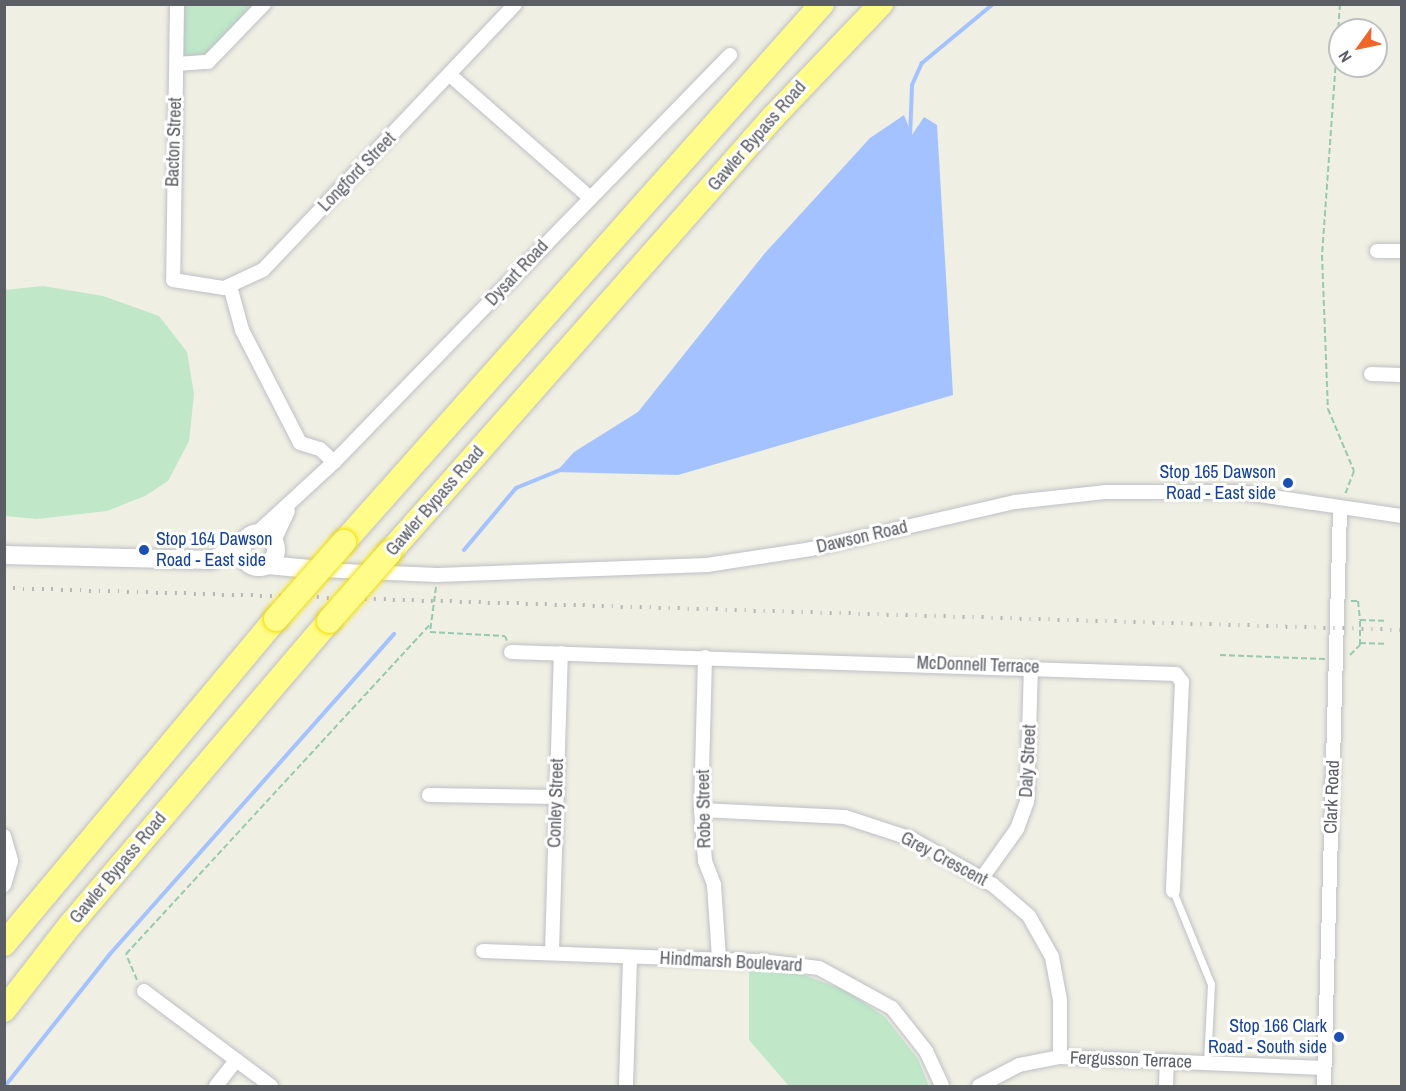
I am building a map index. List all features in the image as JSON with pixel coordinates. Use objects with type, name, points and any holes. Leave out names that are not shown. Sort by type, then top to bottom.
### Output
[{"type":"highway","points":[[4,944],[276,619],[822,4]]},
{"type":"highway","name":"Gawler Bypass Road","points":[[4,1010],[71,924],[329,621],[782,108],[881,4]]},
{"type":"street","name":"Bacton Street","points":[[177,4],[173,280],[230,286]]},
{"type":"street","points":[[177,64],[208,62],[264,4]]},
{"type":"street","name":"Longford Street","points":[[230,286],[263,270],[515,4]]},
{"type":"street","name":"Dysart Road","points":[[269,540],[281,519],[305,491],[588,196],[730,55]]},
{"type":"street","points":[[450,75],[588,196]]},
{"type":"street","points":[[1377,251],[1401,251]]},
{"type":"street","points":[[230,286],[242,330],[300,443],[320,449],[334,462]]},
{"type":"street","points":[[1371,374],[1401,375]]},
{"type":"street","name":"Dawson Road","points":[[4,555],[160,560],[437,576],[707,566],[811,549],[1015,502],[1106,492],[1239,492],[1401,516]]},
{"type":"street","name":"Clark Road","points":[[1324,1086],[1338,601],[1344,587],[1340,508]]},
{"type":"street","points":[[269,540],[259,565],[242,547],[269,540]]},
{"type":"street","name":"Dawson Road","points":[[269,540],[320,570]]},
{"type":"street","name":"Dawson Road","points":[[160,560],[211,560],[242,547]]},
{"type":"street","name":"McDonnell Terrace","points":[[511,652],[1167,671],[1180,679],[1173,891]]},
{"type":"street","name":"Conley Street","points":[[552,952],[561,653]]},
{"type":"street","name":"Robe Street","points":[[705,657],[701,810],[705,861],[714,885],[719,959]]},
{"type":"street","name":"Daly Street","points":[[982,878],[1024,812],[1031,667]]},
{"type":"street","points":[[429,795],[556,797]]},
{"type":"street","name":"Grey Crescent","points":[[701,810],[845,817],[912,839],[982,878],[1029,916],[1052,957],[1061,1016],[1060,1057]]},
{"type":"street","points":[[4,836],[11,861],[4,885]]},
{"type":"street","name":"Hindmarsh Boulevard","points":[[483,951],[552,952],[630,959],[719,959],[819,968],[875,996],[914,1035],[942,1086]]},
{"type":"street","points":[[626,1086],[630,959]]},
{"type":"street","points":[[144,991],[271,1086]]},
{"type":"street","name":"Fergusson Terrace","points":[[979,1086],[1019,1065],[1060,1057],[1324,1068]]},
{"type":"street","points":[[216,1086],[236,1060]]},
{"type":"street","points":[[1166,1086],[1167,1062]]},
{"type":"lane","points":[[1173,891],[1211,984],[1207,1063]]},
{"type":"path","points":[[1340,4],[1322,255],[1328,409],[1354,471],[1340,508]]},
{"type":"path","points":[[437,576],[430,632],[506,636],[511,652]]},
{"type":"path","points":[[1338,601],[1358,601],[1360,643],[1345,660]]},
{"type":"path","points":[[1360,620],[1384,621]]},
{"type":"path","points":[[144,991],[126,954],[430,624]]},
{"type":"path","points":[[1360,643],[1384,644]]},
{"type":"path","points":[[1220,655],[1327,659]]},
{"type":"green space","points":[[177,5],[264,5],[217,56],[177,64]]},
{"type":"green space","points":[[43,286],[103,296],[159,316],[187,352],[194,394],[189,441],[168,481],[145,496],[107,511],[37,519],[5,516],[5,290]]},
{"type":"green space","points":[[749,970],[804,975],[849,992],[885,1017],[918,1059],[929,1086],[789,1086],[749,1040]]},
{"type":"water","points":[[904,115],[912,135],[924,117],[937,125],[953,395],[678,475],[556,472],[574,452],[638,412],[765,253],[870,138]]},
{"type":"waterway","points":[[910,138],[912,85],[922,63],[993,4]]},
{"type":"waterway","points":[[464,550],[516,488],[560,470]]},
{"type":"waterway","points":[[5,1086],[110,954],[394,634]]},
{"type":"railway","points":[[4,588],[1402,630]]},
{"type":"place","name":"Stop 165 Dawson Road - East side","points":[[1288,483]]},
{"type":"place","name":"Stop 164 Dawson Road - East side","points":[[144,550]]},
{"type":"place","name":"Stop 166 Clark Road - South side","points":[[1339,1037]]}]
